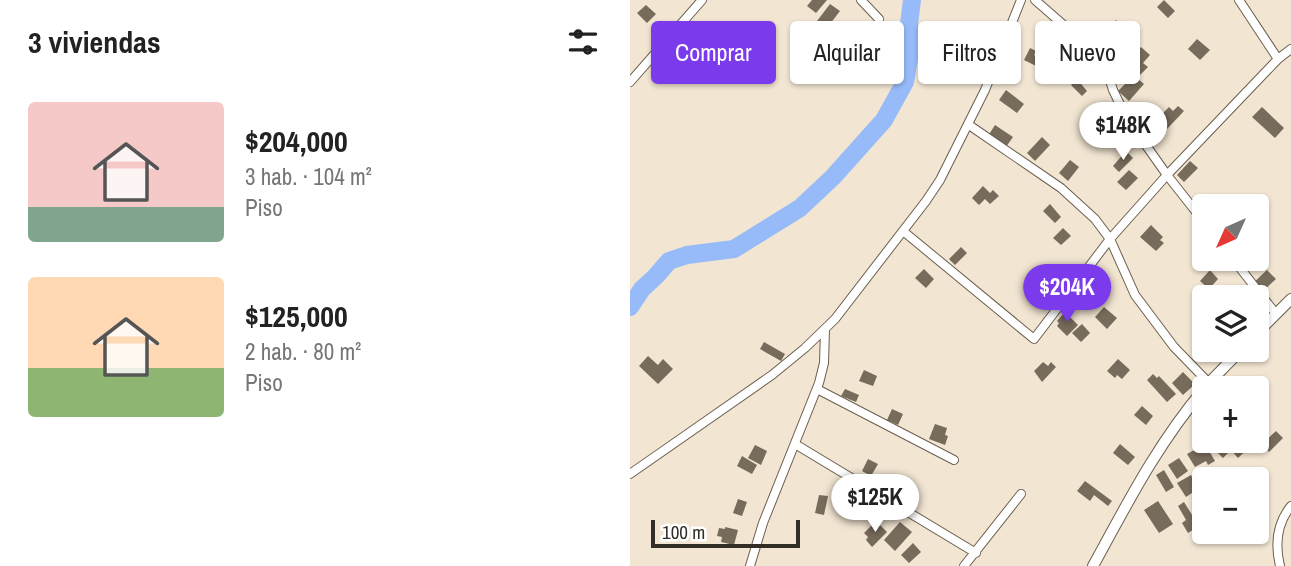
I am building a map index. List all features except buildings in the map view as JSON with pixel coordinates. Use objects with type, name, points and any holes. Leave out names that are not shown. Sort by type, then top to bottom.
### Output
[{"type":"street","points":[[630,82],[702,0]]},
{"type":"street","points":[[861,0],[879,19]]},
{"type":"street","points":[[630,474],[772,375],[835,319],[940,180],[985,90],[1021,0]]},
{"type":"street","points":[[1035,0],[1098,55],[1126,117],[1192,207]]},
{"type":"street","points":[[1239,0],[1278,59]]},
{"type":"street","points":[[903,231],[1034,339],[1110,239],[1167,175],[1278,59],[1291,49]]},
{"type":"street","points":[[969,125],[1061,188],[1095,219],[1110,239],[1135,295],[1197,376]]},
{"type":"street","points":[[1242,271],[1276,314]]},
{"type":"street","points":[[1269,321],[1291,299]]},
{"type":"street","points":[[750,566],[763,523],[817,389],[824,363],[825,330]]},
{"type":"street","points":[[1216,376],[1230,362]]},
{"type":"street","points":[[817,389],[954,460]]},
{"type":"street","points":[[1093,566],[1165,439],[1192,405]]},
{"type":"street","points":[[794,444],[976,553]]},
{"type":"street","points":[[964,566],[1021,494]]},
{"type":"street","points":[[1280,566],[1278,530],[1291,506]]},
{"type":"waterway","points":[[630,307],[642,289],[669,261],[687,255],[734,249],[800,208],[833,177],[884,120],[905,82],[910,52],[912,0]]}]
